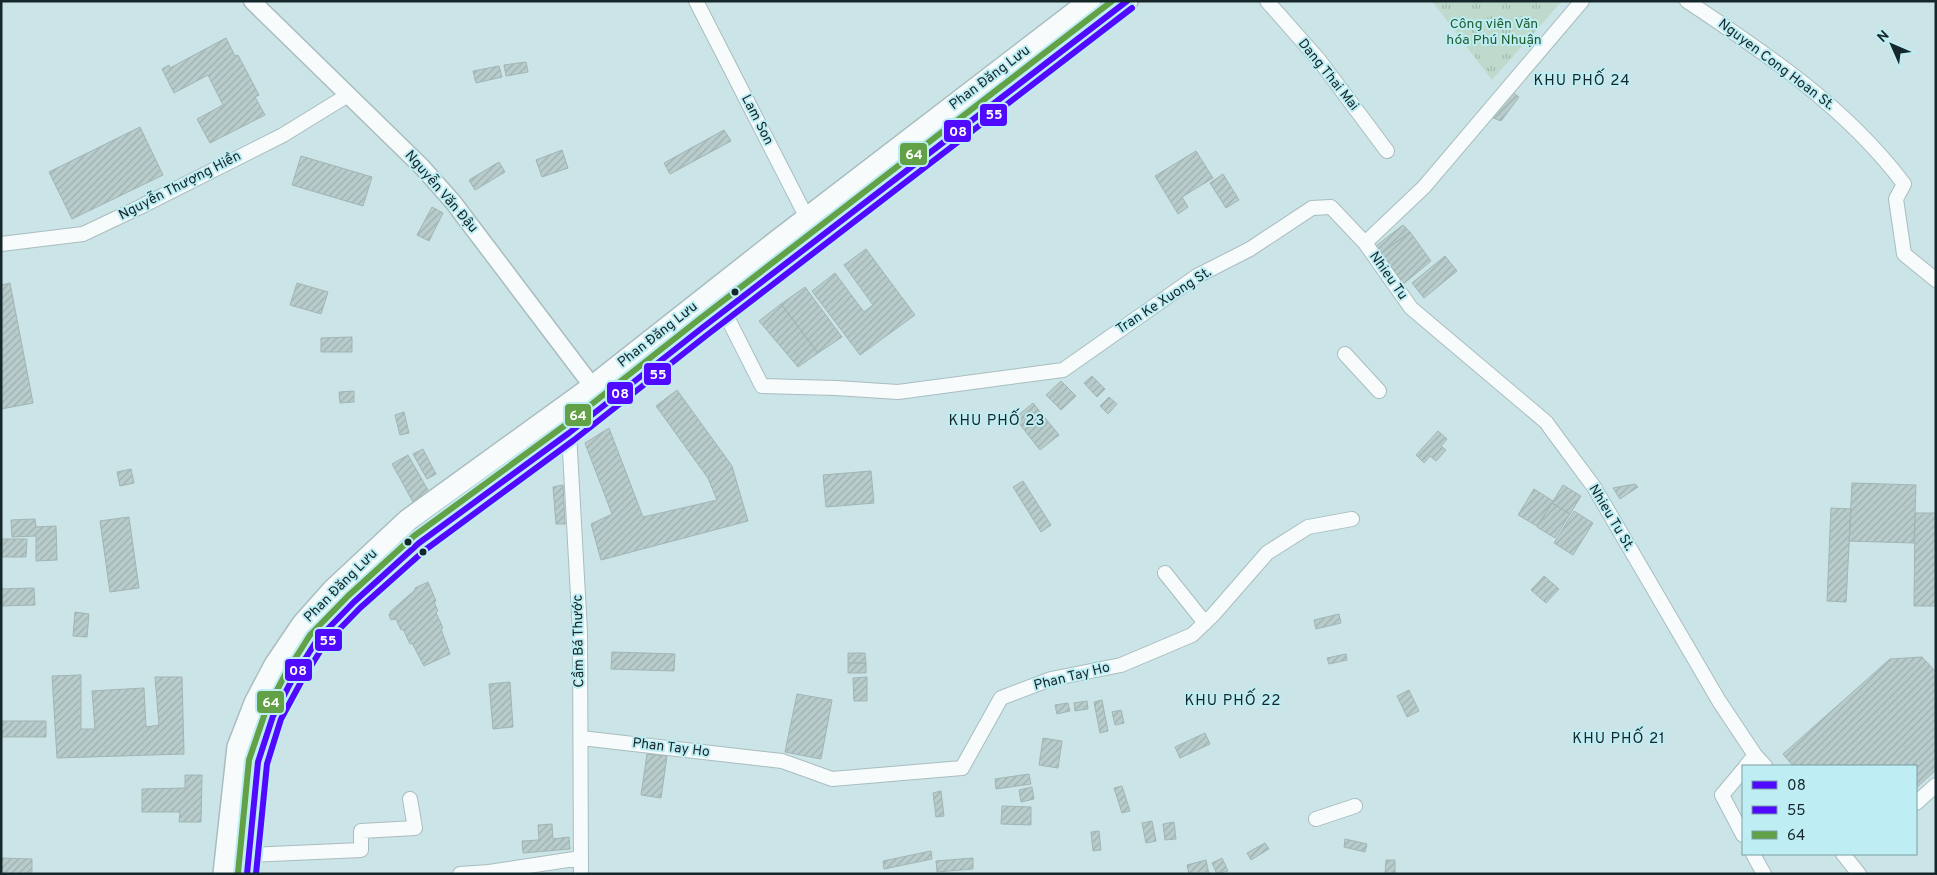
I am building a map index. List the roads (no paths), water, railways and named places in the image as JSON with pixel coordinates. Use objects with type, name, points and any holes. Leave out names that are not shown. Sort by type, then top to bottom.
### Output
[{"type":"main road","name":"Phan Đăng Lưu","points":[[224,874],[238,746],[254,703],[275,665],[302,624],[333,590],[408,520],[592,387],[807,218],[1090,1]]},
{"type":"main road","name":"Phan Đăng Lưu","points":[[248,864],[258,762],[273,716],[293,678],[317,640],[354,602],[419,543],[607,404],[820,236],[1127,1]]},
{"type":"street","name":"Nguyễn Văn Đậu","points":[[252,1],[422,167],[453,202],[592,387],[607,404]]},
{"type":"street","name":"Lam Son","points":[[696,1],[807,218],[820,236]]},
{"type":"street","name":"Dang Thai Mai","points":[[1267,1],[1319,60],[1387,151]]},
{"type":"street","points":[[1365,243],[1424,187],[1582,1]]},
{"type":"street","name":"Nguyen Cong Hoan St.","points":[[1687,1],[1818,93],[1883,156],[1904,184],[1896,198],[1904,254],[1936,280]]},
{"type":"street","name":"Nguyễn Thượng Hiền","points":[[1,244],[83,234],[283,135],[348,95]]},
{"type":"street","name":"Tran Ke Xuong St.","points":[[724,311],[762,386],[898,392],[1063,370],[1197,276],[1250,249],[1312,208],[1331,207],[1365,243]]},
{"type":"street","name":"Nhieu Tu St.","points":[[1365,243],[1411,308],[1546,422],[1594,487],[1719,701],[1751,761]]},
{"type":"street","points":[[1345,354],[1379,391]]},
{"type":"street","points":[[554,414],[569,433]]},
{"type":"street","name":"Cầm Bá Thước","points":[[569,433],[580,632],[581,874]]},
{"type":"street","name":"Phan Tay Ho","points":[[581,738],[782,762],[832,779],[962,768],[1001,698],[1051,679],[1121,665],[1192,634],[1205,623],[1268,553],[1308,527],[1352,519]]},
{"type":"street","points":[[1165,573],[1205,623]]},
{"type":"street","points":[[1742,771],[1722,795],[1742,833]]},
{"type":"street","points":[[1917,802],[1936,785]]},
{"type":"street","points":[[248,864],[361,850],[361,831],[414,828],[410,799]]},
{"type":"street","points":[[1316,819],[1354,806]]},
{"type":"street","points":[[1754,855],[1764,874]]},
{"type":"street","points":[[1851,857],[1859,874]]},
{"type":"street","points":[[460,874],[489,872],[581,858]]},
{"type":"district","name":"KHU PHỐ 24","points":[[1582,81]]},
{"type":"district","name":"KHU PHỐ 23","points":[[997,421]]},
{"type":"district","name":"KHU PHỐ 22","points":[[1233,701]]},
{"type":"district","name":"KHU PHỐ 21","points":[[1619,739]]},
{"type":"park label","name":"Công viên Văn hóa Phú Nhuận","points":[[1494,32]]}]
